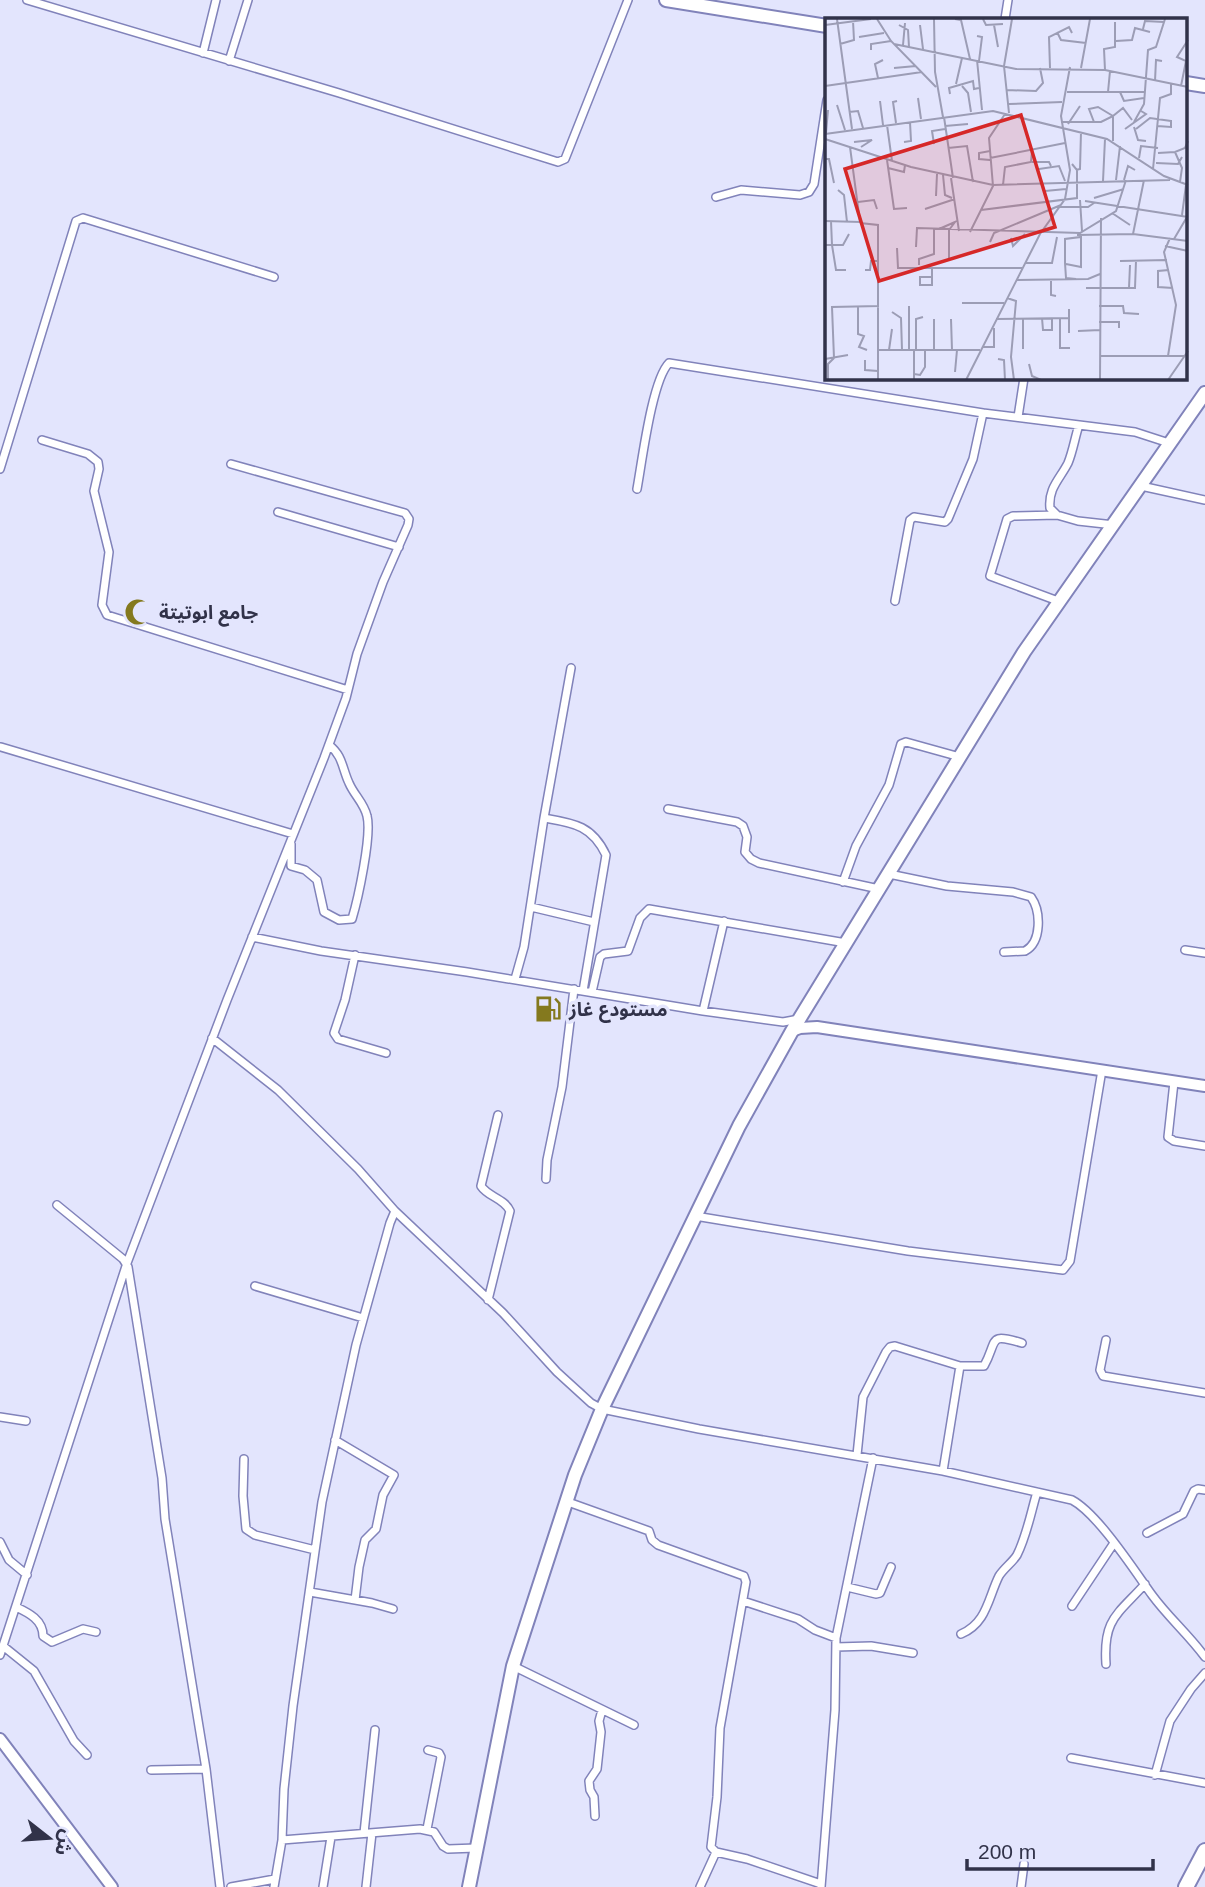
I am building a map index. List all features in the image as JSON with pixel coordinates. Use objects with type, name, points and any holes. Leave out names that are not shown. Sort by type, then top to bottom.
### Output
[{"type":"highway","points":[[1186,1887],[1205,1851]]},
{"type":"highway","points":[[1197,1887],[1205,1871]]},
{"type":"main road","points":[[666,0],[825,26]]},
{"type":"main road","points":[[469,1887],[513,1666],[575,1475],[602,1409],[739,1126],[799,1019],[1024,652],[1205,393]]},
{"type":"street","points":[[27,0],[562,162],[628,0]]},
{"type":"street","points":[[202,53],[216,0]]},
{"type":"street","points":[[229,61],[248,0]]},
{"type":"street","points":[[1005,18],[1008,0]]},
{"type":"street","points":[[716,197],[741,190],[800,195],[809,192],[814,184],[825,113]]},
{"type":"street","points":[[0,469],[76,220],[83,218],[274,277]]},
{"type":"street","points":[[637,489],[650,419],[662,375],[669,363],[983,413],[1135,432],[1169,443]]},
{"type":"street","points":[[1018,417],[1024,380]]},
{"type":"street","points":[[895,601],[910,520],[914,517],[947,521],[973,459],[983,413]]},
{"type":"street","points":[[1057,515],[1050,508],[1050,497],[1055,481],[1067,465],[1079,425]]},
{"type":"street","points":[[42,440],[88,454],[98,462],[94,491],[109,552],[102,605],[107,615],[348,690]]},
{"type":"street","points":[[0,1655],[127,1263],[212,1038],[329,745],[357,654],[408,526],[409,519],[405,513],[231,464]]},
{"type":"street","points":[[1141,486],[1205,500]]},
{"type":"street","points":[[278,512],[399,547]]},
{"type":"street","points":[[1058,601],[990,576],[1007,519],[1013,516],[1057,515],[1077,521],[1114,525]]},
{"type":"street","points":[[515,979],[524,947],[571,668]]},
{"type":"street","points":[[843,882],[856,846],[889,785],[901,744],[906,742],[960,757]]},
{"type":"street","points":[[292,838],[291,866],[305,870],[317,880],[324,912],[339,920],[352,919],[366,848],[368,820],[363,805],[350,787],[340,755],[329,745]]},
{"type":"street","points":[[1,747],[292,838]]},
{"type":"street","points":[[667,809],[737,822],[743,826],[747,837],[745,852],[759,863],[880,889]]},
{"type":"street","points":[[544,818],[583,827],[604,851],[606,860],[594,922],[588,992]]},
{"type":"street","points":[[889,874],[947,886],[1013,892],[1031,897],[1038,914],[1034,942],[1025,951],[1004,952]]},
{"type":"street","points":[[531,907],[594,922]]},
{"type":"street","points":[[588,992],[598,960],[604,954],[628,951],[640,918],[646,911],[657,909],[847,944]]},
{"type":"street","points":[[703,1011],[724,921]]},
{"type":"street","points":[[252,937],[275,943],[515,979],[703,1011],[783,1022],[799,1019]]},
{"type":"street","points":[[1185,950],[1205,953]]},
{"type":"street","points":[[355,955],[334,1033],[338,1039],[386,1053]]},
{"type":"street","points":[[546,1178],[547,1160],[562,1087],[574,989]]},
{"type":"street","points":[[810,1002],[811,1019],[817,1027]]},
{"type":"street","points":[[792,1031],[817,1027],[1205,1086]]},
{"type":"street","points":[[212,1038],[278,1090],[358,1169],[395,1211],[591,1403],[602,1409],[699,1429],[857,1455],[1060,1496],[1082,1506],[1204,1651]]},
{"type":"street","points":[[695,1216],[908,1251],[1062,1270],[1070,1261],[1102,1070]]},
{"type":"street","points":[[1174,1082],[1168,1137],[1174,1141],[1205,1146]]},
{"type":"street","points":[[488,1300],[510,1211],[504,1202],[483,1190],[481,1186],[498,1115]]},
{"type":"street","points":[[57,1205],[127,1263],[206,1769],[220,1887]]},
{"type":"street","points":[[231,1887],[274,1883],[282,1840],[284,1789],[293,1706],[315,1550],[335,1440],[363,1318],[395,1211]]},
{"type":"street","points":[[255,1286],[363,1318]]},
{"type":"street","points":[[857,1455],[863,1397],[888,1349],[895,1346],[960,1366],[984,1366],[997,1339],[1002,1337],[1021,1343]]},
{"type":"street","points":[[1106,1340],[1100,1372],[1103,1376],[1205,1393]]},
{"type":"street","points":[[943,1471],[960,1366]]},
{"type":"street","points":[[0,1417],[26,1421]]},
{"type":"street","points":[[335,1440],[394,1475],[383,1495],[376,1529],[365,1540],[355,1600]]},
{"type":"street","points":[[568,1502],[649,1531],[658,1545],[742,1574],[746,1582],[719,1738],[717,1797],[711,1847],[716,1852],[747,1859],[821,1885],[832,1749],[836,1637],[873,1458]]},
{"type":"street","points":[[244,1460],[246,1530],[255,1535],[315,1550]]},
{"type":"street","points":[[1147,1534],[1183,1514],[1194,1491],[1205,1490]]},
{"type":"street","points":[[961,1634],[971,1630],[980,1620],[1000,1573],[1016,1557],[1037,1492]]},
{"type":"street","points":[[0,1542],[9,1560],[27,1576]]},
{"type":"street","points":[[1072,1606],[1114,1543]]},
{"type":"street","points":[[847,1587],[880,1593],[891,1567]]},
{"type":"street","points":[[1106,1664],[1104,1640],[1111,1622],[1145,1584]]},
{"type":"street","points":[[310,1592],[393,1609]]},
{"type":"street","points":[[743,1601],[798,1619],[815,1630],[836,1637]]},
{"type":"street","points":[[16,1607],[30,1613],[43,1629],[43,1636],[52,1642],[83,1629],[96,1632]]},
{"type":"street","points":[[3,1646],[34,1671],[74,1741],[87,1755]]},
{"type":"street","points":[[836,1647],[871,1646],[913,1653]]},
{"type":"street","points":[[513,1666],[634,1725]]},
{"type":"street","points":[[1155,1775],[1170,1721],[1205,1672]]},
{"type":"street","points":[[595,1816],[594,1797],[589,1781],[597,1769],[602,1710]]},
{"type":"street","points":[[366,1887],[375,1730]]},
{"type":"street","points":[[0,1739],[113,1887]]},
{"type":"street","points":[[428,1750],[439,1753],[441,1757],[428,1829]]},
{"type":"street","points":[[1071,1758],[1205,1783]]},
{"type":"street","points":[[151,1770],[206,1769]]},
{"type":"street","points":[[282,1840],[428,1829],[434,1832],[448,1849],[476,1848]]},
{"type":"street","points":[[323,1887],[331,1837]]},
{"type":"street","points":[[700,1887],[716,1852]]},
{"type":"street","points":[[1021,1887],[1024,1864]]},
{"type":"place","name":"جامع ابوتيتة","points":[[138,612]]},
{"type":"place","name":"مستودع غاز","points":[[548,1009]]}]
